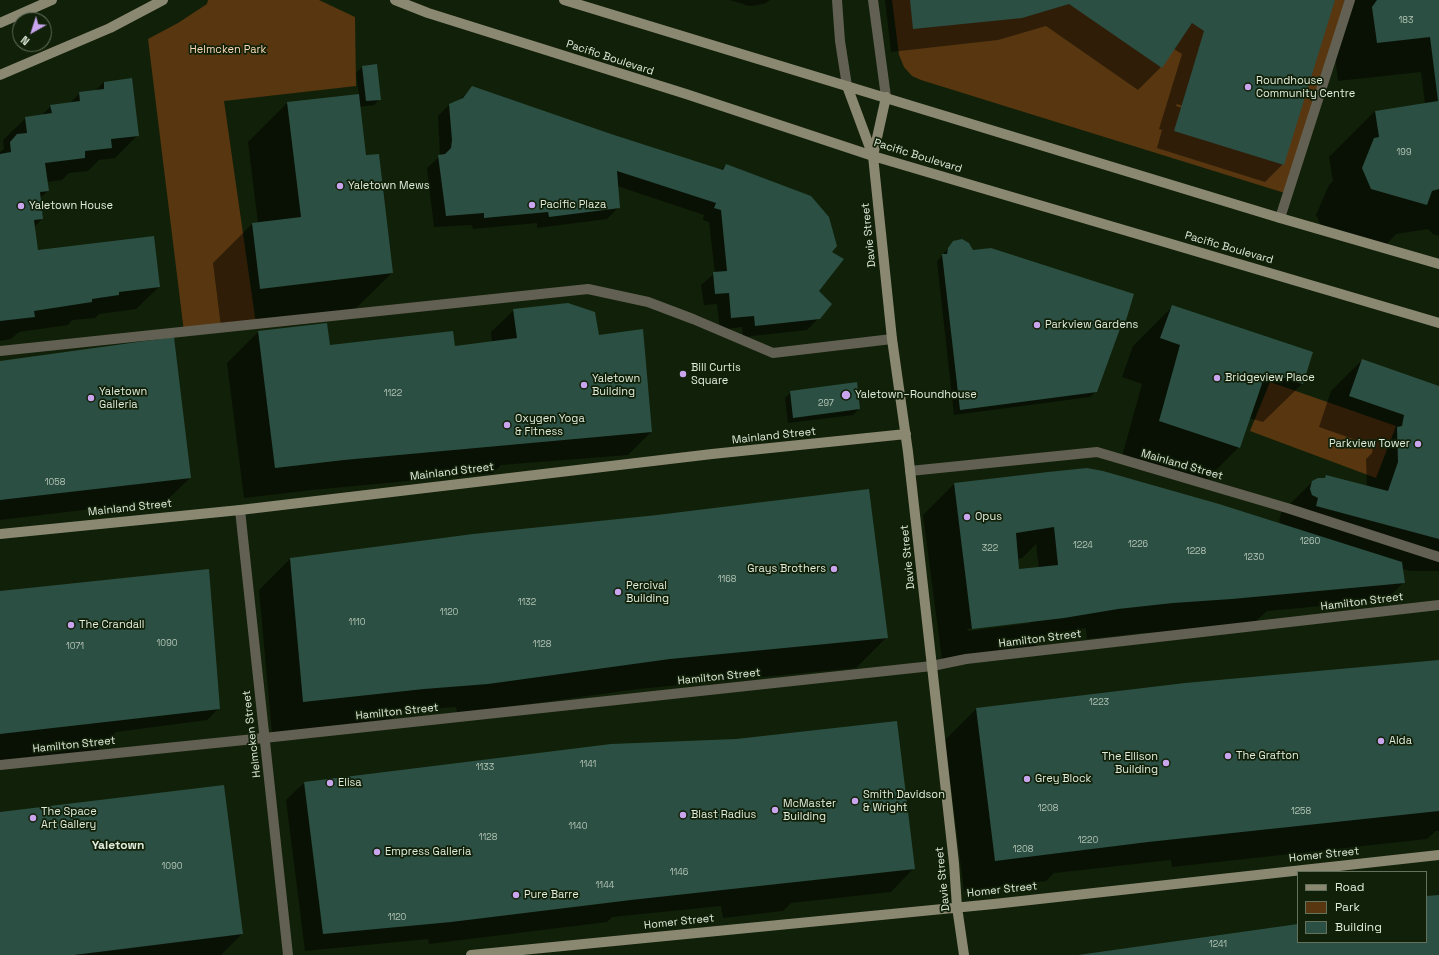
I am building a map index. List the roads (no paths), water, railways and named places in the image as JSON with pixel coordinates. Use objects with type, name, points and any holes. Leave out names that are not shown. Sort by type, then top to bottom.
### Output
[{"type":"main road","points":[[0,23],[52,0]]},
{"type":"main road","points":[[0,76],[110,28],[163,0]]},
{"type":"main road","name":"Pacific Boulevard","points":[[395,0],[428,13],[708,101],[873,156],[1439,323]]},
{"type":"main road","points":[[564,0],[1280,218],[1439,264]]},
{"type":"main road","name":"Davie Street","points":[[847,86],[873,156],[892,339],[906,434],[957,907],[964,955]]},
{"type":"main road","name":"Davie Street","points":[[873,156],[886,97]]},
{"type":"main road","name":"Mainland Street","points":[[0,534],[240,510],[712,454],[906,434]]},
{"type":"main road","name":"Homer Street","points":[[471,955],[957,907],[1439,854]]},
{"type":"street","name":"Davie Street","points":[[838,0],[840,41],[847,86]]},
{"type":"street","name":"Davie Street","points":[[873,0],[886,97]]},
{"type":"street","points":[[1280,218],[1350,0]]},
{"type":"street","points":[[0,351],[588,289],[648,302],[693,319],[773,353],[892,339]]},
{"type":"street","name":"Mainland Street","points":[[910,471],[1097,452],[1287,508],[1439,557]]},
{"type":"street","name":"Helmcken Street","points":[[240,510],[288,955]]},
{"type":"street","name":"Hamilton Street","points":[[0,765],[932,666],[972,659],[1439,605]]},
{"type":"place","name":"Roundhouse Community Centre","points":[[1248,87]]},
{"type":"place","name":"Yaletown Mews","points":[[340,186]]},
{"type":"place","name":"Pacific Plaza","points":[[532,205]]},
{"type":"place","name":"Yaletown House","points":[[21,206]]},
{"type":"place","name":"Parkview Gardens","points":[[1037,325]]},
{"type":"place","name":"Bill Curtis Square","points":[[683,374]]},
{"type":"place","name":"Bridgeview Place","points":[[1217,378]]},
{"type":"place","name":"Yaletown Building","points":[[584,385]]},
{"type":"place","name":"Yaletown–Roundhouse","points":[[846,395]]},
{"type":"place","name":"Yaletown Galleria","points":[[91,398]]},
{"type":"place","name":"Oxygen Yoga & Fitness","points":[[507,425]]},
{"type":"place","name":"Parkview Tower","points":[[1418,444]]},
{"type":"place","name":"Opus","points":[[967,517]]},
{"type":"place","name":"Grays Brothers","points":[[834,569]]},
{"type":"place","name":"Percival Building","points":[[618,592]]},
{"type":"place","name":"The Crandall","points":[[71,625]]},
{"type":"place","name":"Alda","points":[[1381,741]]},
{"type":"place","name":"The Grafton","points":[[1228,756]]},
{"type":"place","name":"The Ellison Building","points":[[1166,763]]},
{"type":"place","name":"Grey Block","points":[[1027,779]]},
{"type":"place","name":"Elisa","points":[[330,783]]},
{"type":"place","name":"Smith Davidson & Wright","points":[[855,801]]},
{"type":"place","name":"McMaster Building","points":[[775,810]]},
{"type":"place","name":"Blast Radius","points":[[683,815]]},
{"type":"place","name":"The Space Art Gallery","points":[[33,818]]},
{"type":"place","name":"Empress Galleria","points":[[377,852]]},
{"type":"place","name":"Pure Barre","points":[[516,895]]},
{"type":"district","name":"Yaletown","points":[[118,846]]},
{"type":"park label","name":"Helmcken Park","points":[[228,50]]}]
